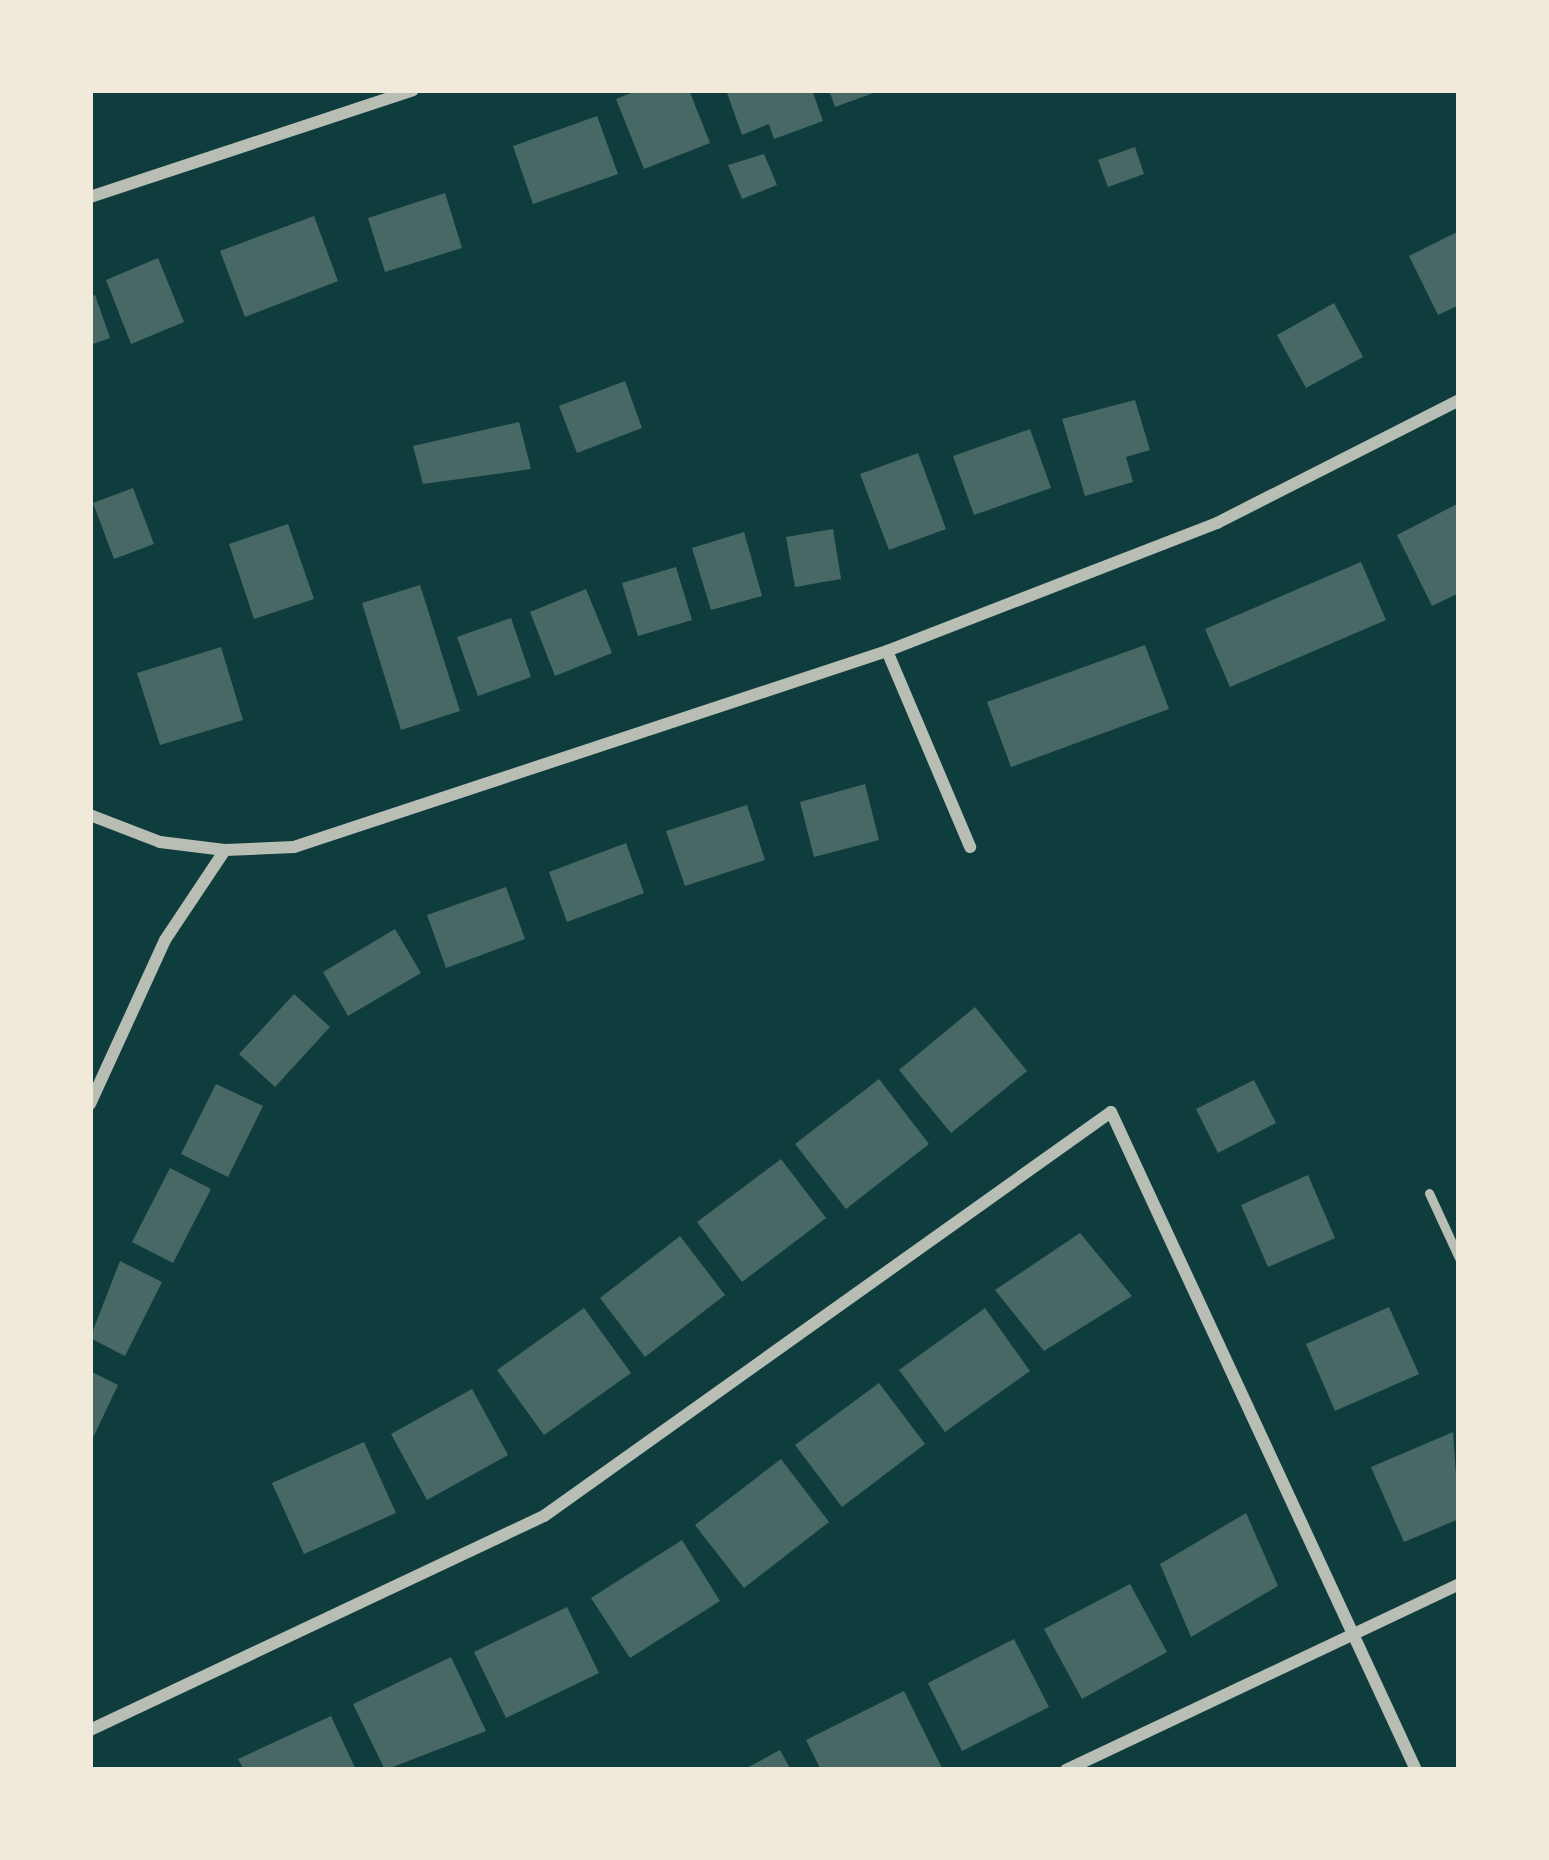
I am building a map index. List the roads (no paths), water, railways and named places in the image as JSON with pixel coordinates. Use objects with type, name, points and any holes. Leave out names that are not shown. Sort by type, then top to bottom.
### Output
[{"type":"street","points":[[90,197],[413,90]]},
{"type":"street","points":[[90,815],[160,842],[225,850],[294,847],[887,652],[1216,523],[1459,400]]},
{"type":"street","points":[[887,652],[970,847]]},
{"type":"street","points":[[90,1104],[165,940],[225,850]]},
{"type":"street","points":[[90,1730],[544,1516],[1111,1112],[1417,1770]]},
{"type":"street","points":[[1066,1770],[1459,1584]]},
{"type":"lane","points":[[1429,1193],[1459,1258]]}]
